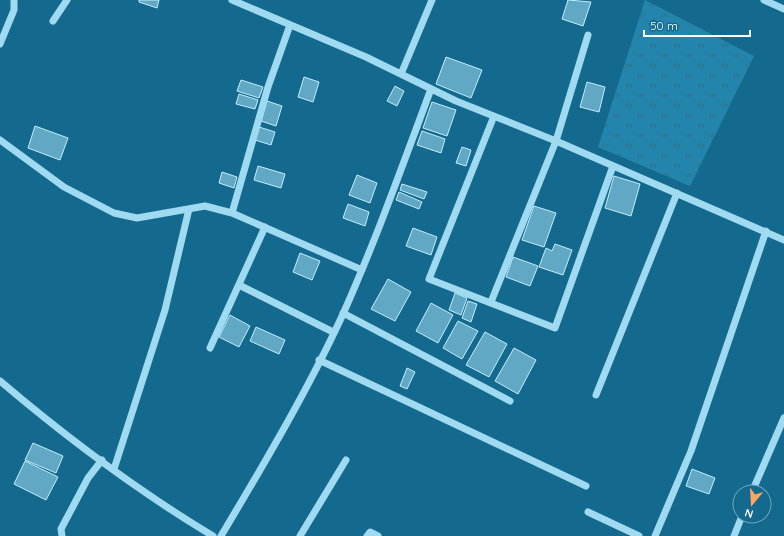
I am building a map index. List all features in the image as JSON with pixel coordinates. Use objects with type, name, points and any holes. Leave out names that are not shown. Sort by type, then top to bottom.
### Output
[{"type":"street","points":[[0,44],[14,10],[14,0]]},
{"type":"street","points":[[53,20],[67,0]]},
{"type":"street","points":[[232,0],[401,74],[430,89],[556,141],[784,240]]},
{"type":"street","points":[[401,74],[432,0]]},
{"type":"street","points":[[764,0],[784,9]]},
{"type":"street","points":[[232,213],[268,87],[290,25]]},
{"type":"street","points":[[491,302],[556,141],[588,35]]},
{"type":"street","points":[[221,536],[291,414],[343,313],[376,237],[430,89]]},
{"type":"street","points":[[494,116],[429,279],[555,328],[613,166]]},
{"type":"street","points":[[0,140],[64,187],[114,213],[137,218],[205,206],[232,213],[362,270]]},
{"type":"street","points":[[596,395],[677,193]]},
{"type":"street","points":[[114,469],[165,310],[189,209]]},
{"type":"street","points":[[210,348],[265,227]]},
{"type":"street","points":[[655,536],[691,451],[766,231]]},
{"type":"street","points":[[239,285],[333,332]]},
{"type":"street","points":[[343,313],[510,401]]},
{"type":"street","points":[[319,360],[586,486]]},
{"type":"street","points":[[0,381],[51,425],[102,460],[164,506],[213,536]]},
{"type":"street","points":[[755,484],[784,418]]},
{"type":"street","points":[[62,536],[61,529],[88,478],[102,460]]},
{"type":"street","points":[[300,536],[346,460]]},
{"type":"street","points":[[588,512],[639,536]]},
{"type":"street","points":[[735,536],[739,524]]},
{"type":"street","points":[[367,536],[370,532],[378,536]]},
{"type":"green space","points":[[645,0],[754,56],[690,186],[598,147]]},
{"type":"building","points":[[139,0],[159,0],[157,8],[139,2]]},
{"type":"building","points":[[568,0],[591,2],[583,26],[562,19]]},
{"type":"building","points":[[446,57],[482,70],[471,98],[436,84]]},
{"type":"building","points":[[304,77],[319,82],[313,102],[298,97]]},
{"type":"building","points":[[241,80],[263,87],[259,98],[237,91]]},
{"type":"building","points":[[587,82],[605,87],[599,112],[580,107]]},
{"type":"building","points":[[395,86],[404,91],[397,106],[387,101]]},
{"type":"building","points":[[239,94],[258,100],[255,109],[236,104]]},
{"type":"building","points":[[267,101],[282,106],[276,126],[261,121]]},
{"type":"building","points":[[432,102],[456,110],[447,136],[423,128]]},
{"type":"building","points":[[35,126],[68,138],[60,160],[28,148]]},
{"type":"building","points":[[259,127],[275,132],[271,145],[255,140]]},
{"type":"building","points":[[422,131],[445,139],[441,153],[417,145]]},
{"type":"building","points":[[462,147],[471,150],[466,166],[456,163]]},
{"type":"building","points":[[258,166],[285,174],[281,188],[254,180]]},
{"type":"building","points":[[222,172],[237,177],[234,188],[219,183]]},
{"type":"building","points":[[357,175],[377,183],[370,203],[349,195]]},
{"type":"building","points":[[614,176],[640,184],[631,216],[605,208]]},
{"type":"building","points":[[402,184],[427,192],[424,199],[400,190]]},
{"type":"building","points":[[399,192],[422,202],[419,209],[396,200]]},
{"type":"building","points":[[348,204],[369,212],[365,226],[343,218]]},
{"type":"building","points":[[534,206],[556,213],[544,247],[522,240]]},
{"type":"building","points":[[413,228],[437,237],[431,255],[406,246]]},
{"type":"building","points":[[555,244],[572,250],[563,275],[539,267],[546,248],[552,251]]},
{"type":"building","points":[[300,253],[320,261],[312,280],[293,272]]},
{"type":"building","points":[[513,257],[538,266],[530,286],[506,277]]},
{"type":"building","points":[[388,279],[411,292],[395,321],[371,309]]},
{"type":"building","points":[[455,293],[467,298],[461,315],[449,310]]},
{"type":"building","points":[[468,301],[477,304],[471,322],[462,318]]},
{"type":"building","points":[[431,303],[453,315],[438,343],[416,331]]},
{"type":"building","points":[[230,315],[250,326],[239,347],[219,337]]},
{"type":"building","points":[[458,321],[478,331],[462,359],[443,348]]},
{"type":"building","points":[[256,327],[285,340],[279,354],[250,341]]},
{"type":"building","points":[[485,332],[507,344],[489,377],[466,365]]},
{"type":"building","points":[[514,348],[536,360],[518,394],[495,381]]},
{"type":"building","points":[[407,368],[415,372],[407,389],[400,386]]},
{"type":"building","points":[[33,443],[63,456],[56,473],[25,460]]},
{"type":"building","points":[[25,461],[58,477],[46,500],[14,484]]},
{"type":"building","points":[[692,469],[715,478],[709,494],[686,486]]}]
